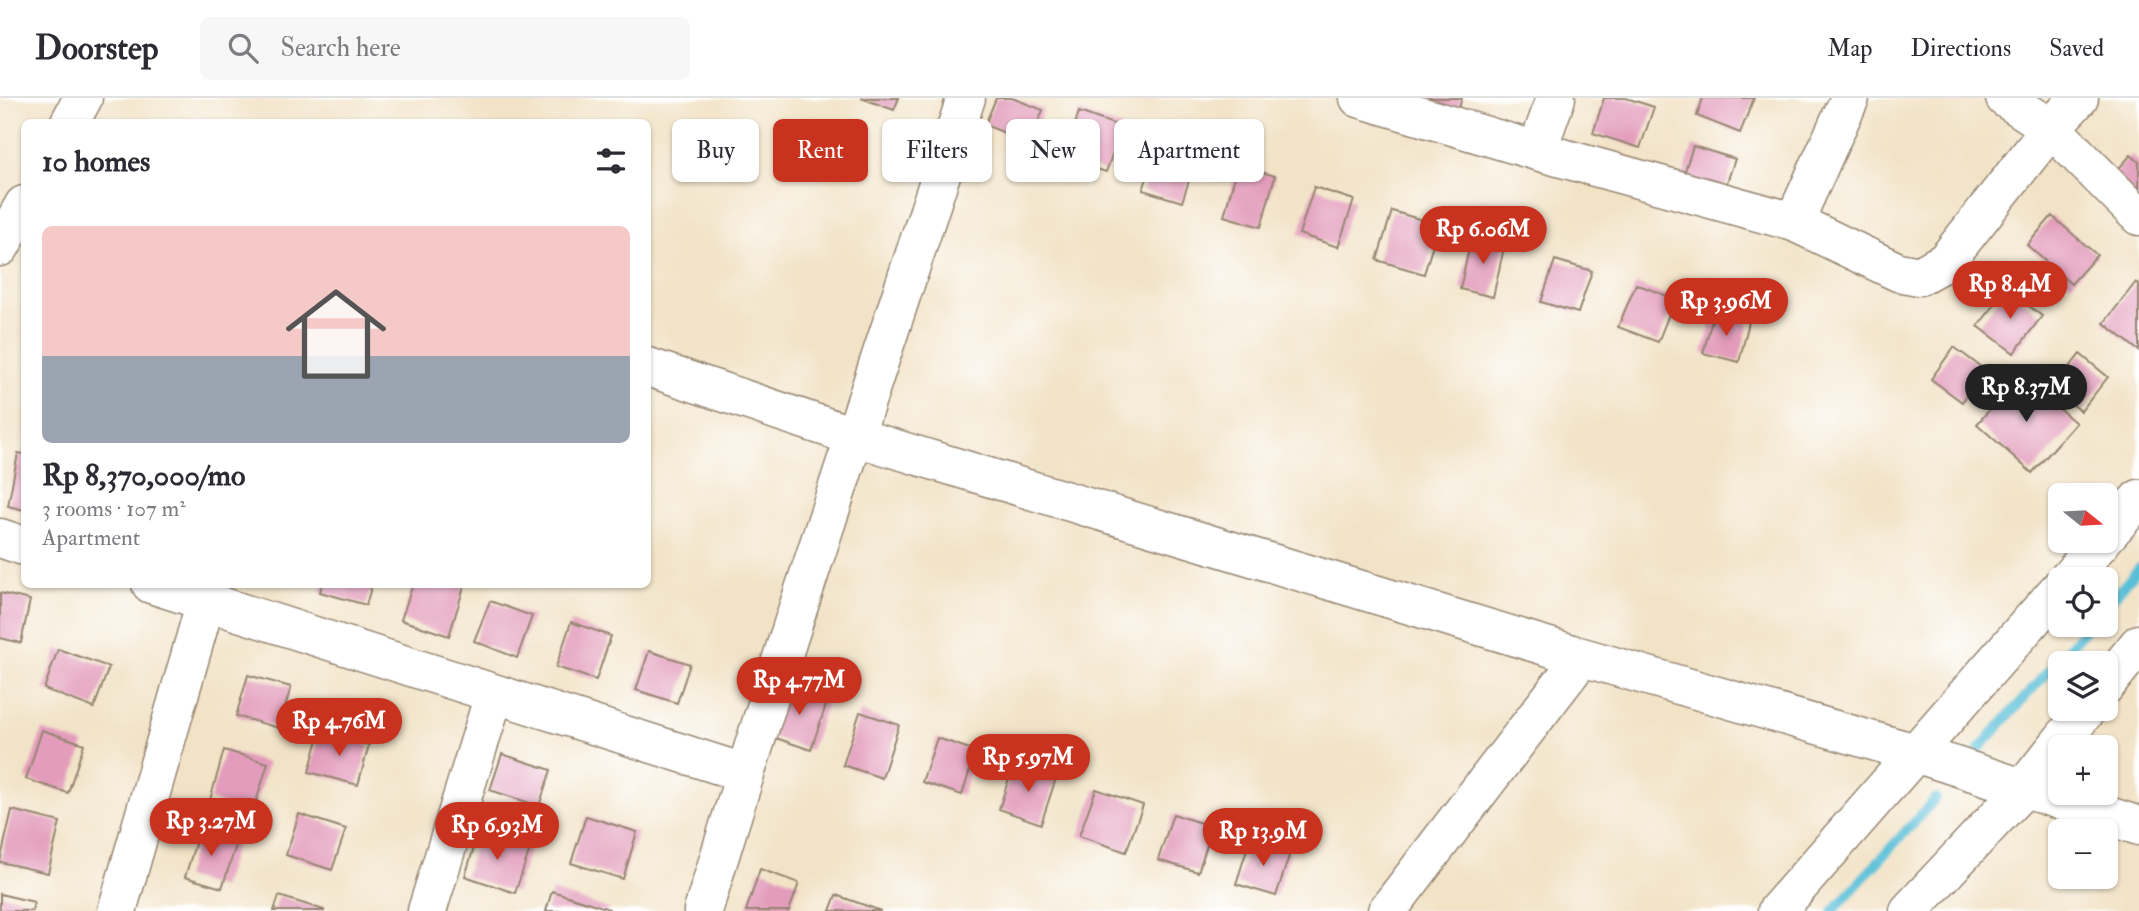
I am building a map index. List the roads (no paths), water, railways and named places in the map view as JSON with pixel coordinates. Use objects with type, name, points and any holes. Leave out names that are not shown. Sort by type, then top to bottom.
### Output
[{"type":"street","points":[[72,119],[83,98]]},
{"type":"street","points":[[703,911],[771,685],[856,437],[966,98]]},
{"type":"street","points":[[1359,98],[1537,151],[1794,222],[1898,272],[1919,275],[1946,261],[2051,128],[2079,98]]},
{"type":"street","points":[[1537,151],[1556,98]]},
{"type":"street","points":[[1794,222],[1850,98]]},
{"type":"street","points":[[2005,98],[2051,128],[2139,216]]},
{"type":"street","points":[[0,247],[21,210]]},
{"type":"street","points":[[651,369],[856,437],[1582,657],[1915,753],[2139,826]]},
{"type":"street","points":[[2118,522],[2139,499]]},
{"type":"street","points":[[0,538],[21,545]]},
{"type":"street","points":[[2079,567],[2091,553]]},
{"type":"street","points":[[164,588],[744,773]]},
{"type":"street","points":[[117,911],[206,601]]},
{"type":"street","points":[[1777,911],[2048,602]]},
{"type":"street","points":[[2118,670],[2139,644]]},
{"type":"street","points":[[1387,911],[1582,657]]},
{"type":"street","points":[[427,911],[494,695]]},
{"type":"street","points":[[1909,911],[2022,790],[2077,721]]},
{"type":"waterway","points":[[2118,592],[2139,568]]},
{"type":"waterway","points":[[1979,749],[2078,637]]},
{"type":"waterway","points":[[1833,911],[1936,798]]}]
